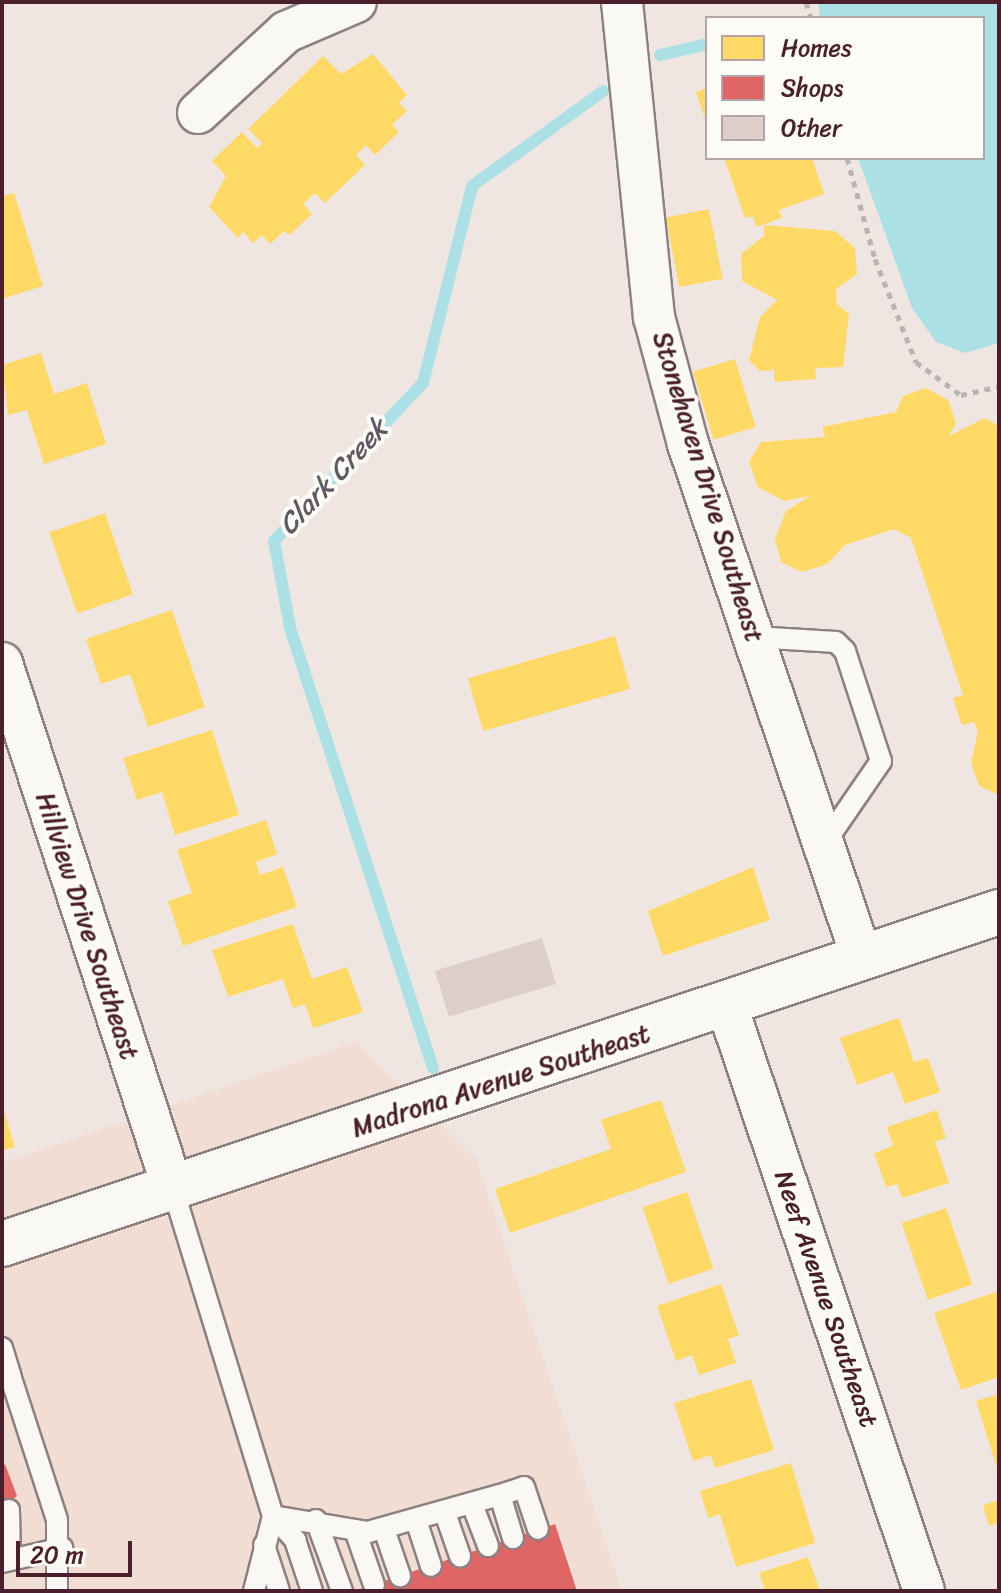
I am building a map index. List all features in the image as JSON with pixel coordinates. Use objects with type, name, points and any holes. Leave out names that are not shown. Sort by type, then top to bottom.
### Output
[{"type":"main road","name":"Madrona Avenue Southeast","points":[[2,1244],[727,1006],[999,912]]},
{"type":"street","points":[[198,113],[286,32],[356,2]]},
{"type":"street","name":"Stonehaven Drive Southeast","points":[[622,2],[654,317],[754,637],[862,958]]},
{"type":"street","name":"Hillview Drive Southeast","points":[[2,663],[173,1189]]},
{"type":"street","name":"Neef Avenue Southeast","points":[[727,1006],[924,1591]]},
{"type":"lane","points":[[754,637],[836,642],[845,651],[881,761],[824,844]]},
{"type":"lane","points":[[173,1189],[273,1516],[295,1540],[312,1591]]},
{"type":"lane","points":[[2,1348],[6,1376],[62,1548],[57,1591]]},
{"type":"lane","points":[[273,1516],[316,1520],[355,1530],[384,1529],[417,1523],[524,1487],[538,1529]]},
{"type":"lane","points":[[500,1495],[513,1538]]},
{"type":"lane","points":[[472,1504],[488,1546]]},
{"type":"lane","points":[[9,1510],[6,1561],[62,1548]]},
{"type":"lane","points":[[445,1513],[460,1556]]},
{"type":"lane","points":[[254,1591],[273,1516]]},
{"type":"lane","points":[[316,1520],[342,1591]]},
{"type":"lane","points":[[417,1523],[431,1566]]},
{"type":"lane","points":[[384,1529],[400,1576]]},
{"type":"lane","points":[[355,1530],[374,1585]]},
{"type":"lane","points":[[264,1545],[279,1591]]},
{"type":"path","points":[[848,160],[875,259],[916,362],[961,395],[999,386]]},
{"type":"shaded area","points":[[356,1042],[476,1159],[622,1591],[2,1591],[2,1163]]},
{"type":"water","points":[[818,2],[999,2],[999,343],[965,353],[936,342],[912,308],[859,160],[985,160],[985,16],[820,16]]},
{"type":"building: Homes","points":[[373,54],[407,95],[399,103],[407,111],[392,125],[399,132],[375,155],[366,145],[356,155],[365,165],[325,203],[315,193],[303,204],[312,214],[290,235],[284,231],[270,244],[262,235],[253,243],[243,232],[238,238],[209,207],[226,176],[212,161],[242,132],[257,148],[262,143],[248,129],[323,56],[341,74]]},
{"type":"building: Homes","points":[[705,89],[705,119],[696,92]]},
{"type":"building: Homes","points":[[725,160],[813,160],[824,194],[779,210],[782,218],[756,227],[753,216],[745,218]]},
{"type":"building: Homes","points":[[14,193],[43,286],[2,299],[2,196]]},
{"type":"building: Homes","points":[[709,209],[723,279],[679,287],[666,217]]},
{"type":"building: Homes","points":[[764,225],[835,231],[855,248],[857,274],[836,289],[837,304],[849,314],[843,367],[815,368],[816,379],[774,382],[774,370],[760,371],[749,360],[760,317],[777,300],[742,281],[741,254],[764,236]]},
{"type":"building: Homes","points":[[41,353],[54,394],[87,383],[106,444],[44,464],[27,410],[8,415],[2,365]]},
{"type":"building: Homes","points":[[735,359],[756,427],[714,440],[693,372]]},
{"type":"building: Homes","points":[[926,388],[948,400],[956,423],[949,436],[985,418],[999,426],[999,795],[979,786],[971,763],[978,731],[974,722],[962,725],[953,698],[963,695],[911,538],[894,529],[845,545],[827,564],[802,572],[781,562],[775,539],[786,511],[810,496],[784,501],[758,487],[749,462],[761,442],[825,437],[822,427],[896,412],[903,396]]},
{"type":"building: Homes","points":[[105,513],[133,594],[77,614],[49,532]]},
{"type":"building: Homes","points":[[172,610],[205,707],[148,727],[130,674],[101,684],[86,639]]},
{"type":"building: Homes","points":[[615,636],[630,689],[483,731],[468,678]]},
{"type":"building: Homes","points":[[212,730],[239,815],[175,835],[162,792],[137,800],[123,758]]},
{"type":"building: Homes","points":[[266,820],[277,854],[256,862],[260,875],[283,867],[297,907],[183,946],[168,901],[192,893],[177,850]]},
{"type":"building: Homes","points":[[753,867],[770,920],[663,956],[648,911]]},
{"type":"building: Homes","points":[[293,924],[312,979],[347,967],[363,1012],[313,1028],[305,1004],[293,1008],[283,979],[228,997],[212,950]]},
{"type":"building: Homes","points":[[899,1018],[914,1062],[928,1058],[940,1092],[905,1104],[893,1072],[857,1085],[840,1038]]},
{"type":"building: Homes","points":[[661,1100],[686,1172],[510,1233],[495,1189],[611,1149],[601,1120]]},
{"type":"building: Homes","points":[[2,1109],[15,1147],[2,1151]]},
{"type":"building: Homes","points":[[937,1110],[946,1138],[935,1142],[949,1183],[902,1198],[897,1184],[886,1187],[874,1153],[893,1146],[887,1127]]},
{"type":"building: Homes","points":[[687,1192],[713,1269],[669,1284],[643,1207]]},
{"type":"building: Homes","points":[[946,1208],[972,1285],[928,1300],[902,1223]]},
{"type":"building: Homes","points":[[721,1284],[739,1335],[728,1339],[736,1363],[699,1375],[692,1355],[676,1361],[657,1306]]},
{"type":"building: Homes","points":[[999,1291],[999,1377],[961,1390],[934,1313]]},
{"type":"building: Homes","points":[[751,1379],[774,1450],[715,1468],[711,1455],[693,1461],[674,1403]]},
{"type":"building: Homes","points":[[999,1394],[999,1471],[998,1471],[976,1401]]},
{"type":"building: Homes","points":[[791,1463],[815,1543],[736,1567],[720,1514],[708,1518],[700,1491]]},
{"type":"building: Homes","points":[[999,1500],[999,1523],[989,1526],[983,1505]]},
{"type":"building: Homes","points":[[808,1557],[820,1591],[765,1591],[759,1573]]},
{"type":"building: Shops","points":[[5,1464],[17,1496],[2,1509],[2,1467]]},
{"type":"building: Shops","points":[[555,1524],[577,1591],[357,1590]]},
{"type":"building: Other","points":[[542,938],[556,984],[449,1017],[435,971]]},
{"type":"waterway","name":"Clark Creek","points":[[660,55],[705,44]]},
{"type":"waterway","name":"Clark Creek","points":[[433,1068],[290,627],[274,541],[423,383],[472,186],[603,91]]}]
